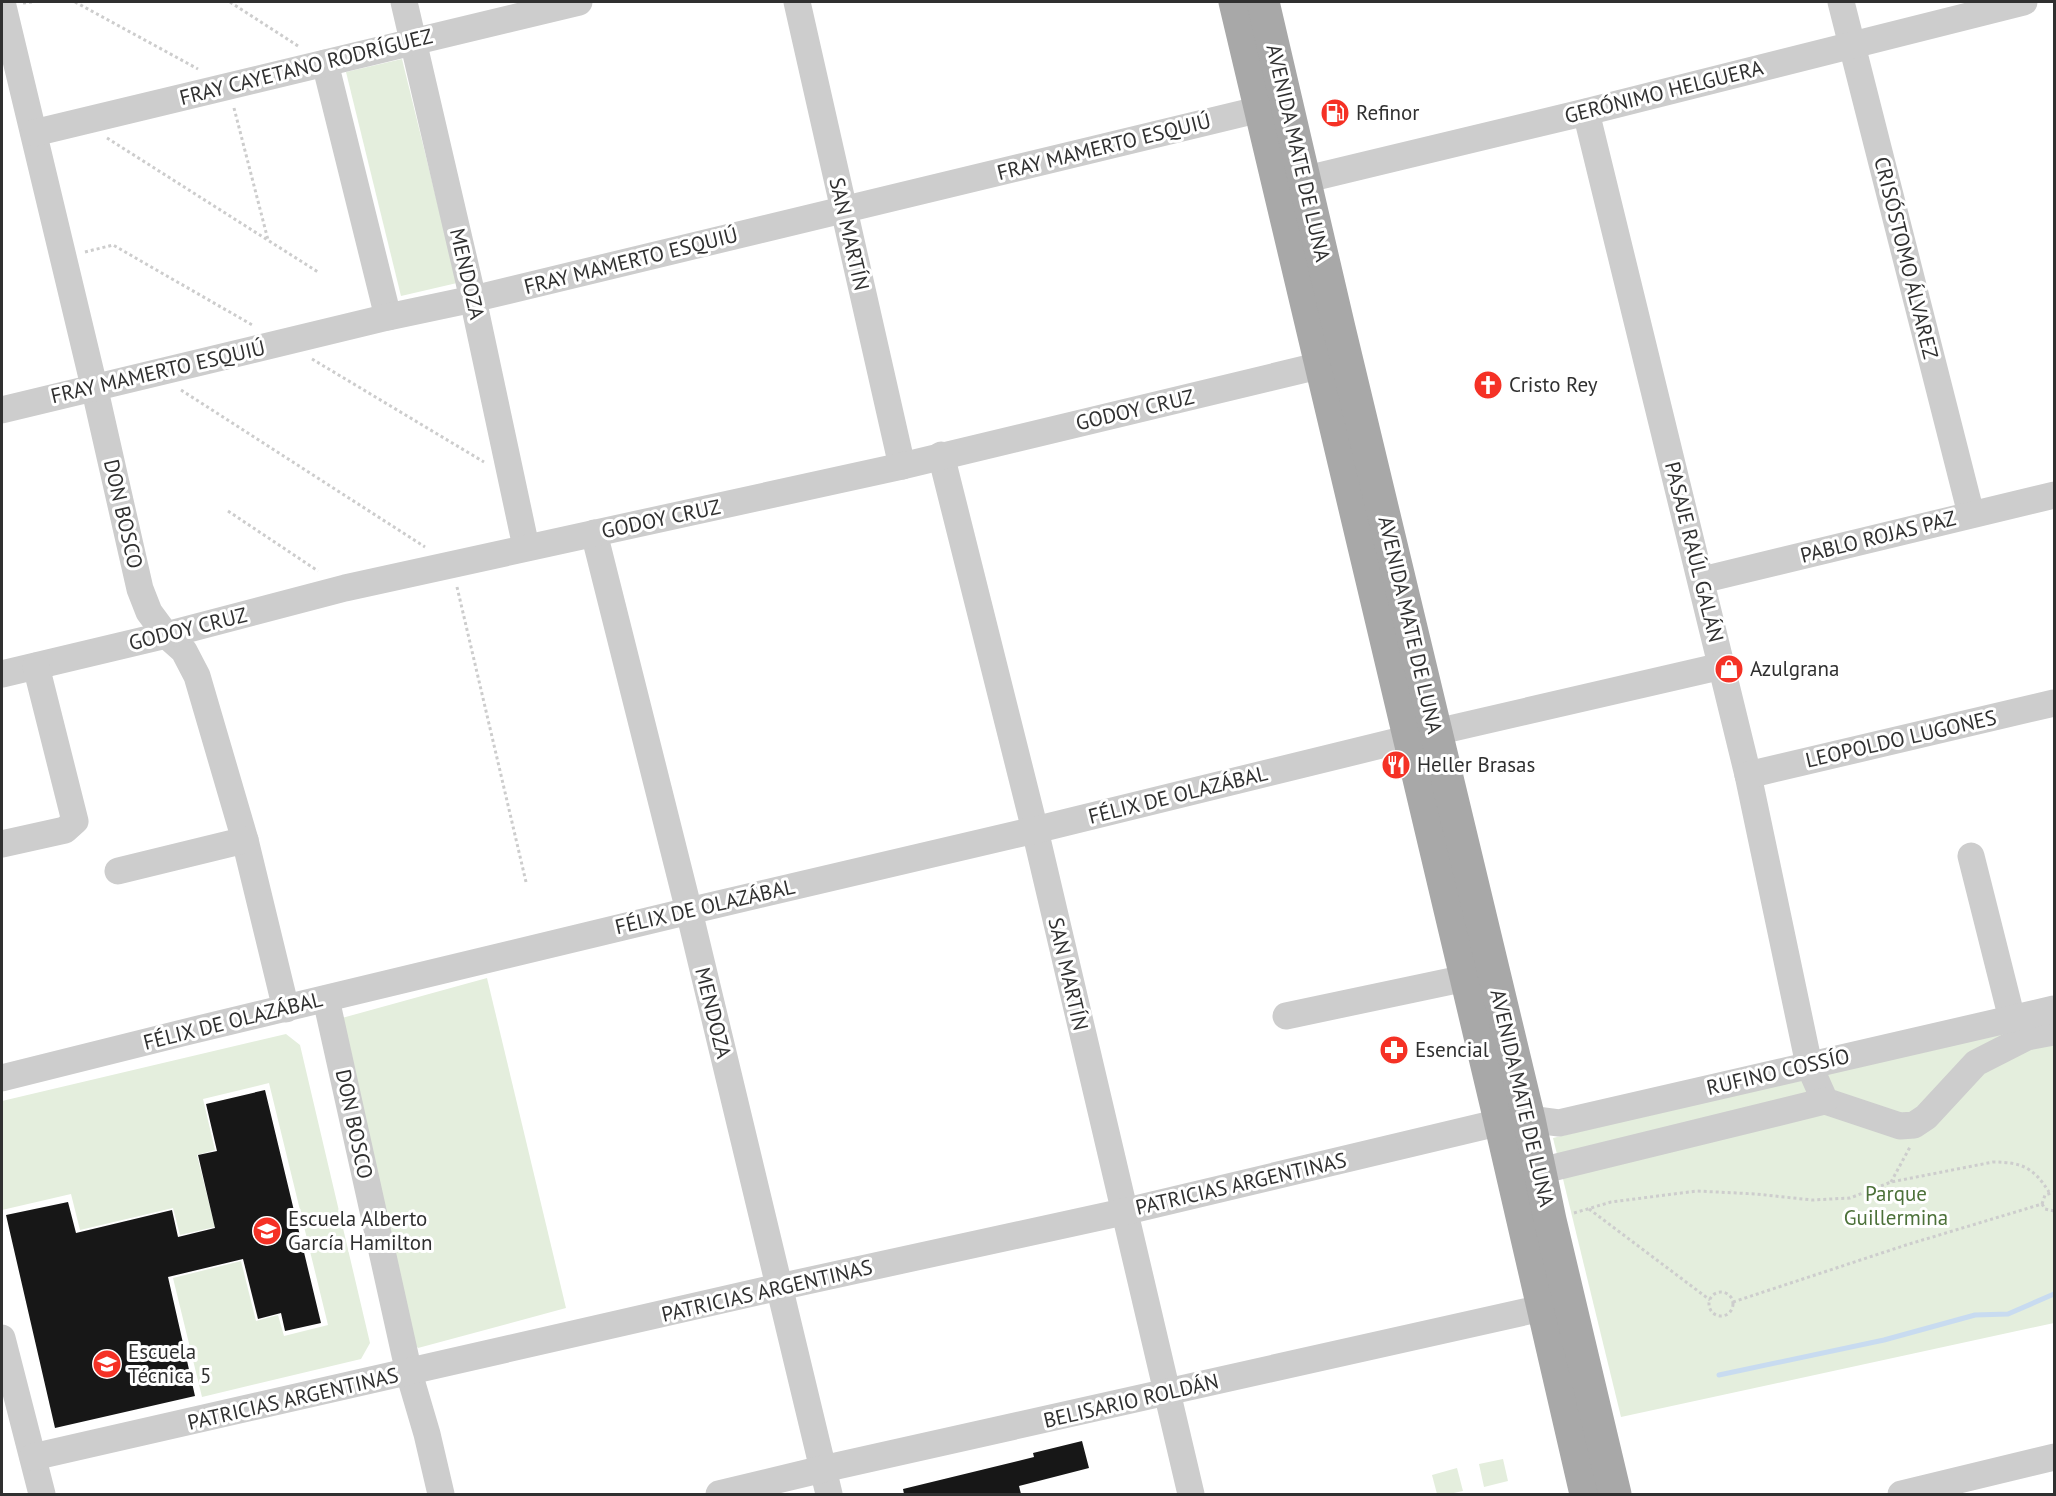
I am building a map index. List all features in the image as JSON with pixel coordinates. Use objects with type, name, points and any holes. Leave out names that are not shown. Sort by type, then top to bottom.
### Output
[{"type":"main road","name":"AVENIDA MATE DE LUNA","points":[[1235,2],[1322,365],[1423,735],[1467,978],[1515,1121],[1540,1170],[1615,1494]]},
{"type":"main road","name":"AVENIDA MATE DE LUNA","points":[[1263,2],[1423,735],[1515,1121],[1542,1308],[1586,1494]]},
{"type":"street","name":"DON BOSCO","points":[[2,2],[140,589],[149,612],[166,635],[184,651],[197,676],[245,840],[286,1009]]},
{"type":"street","name":"MENDOZA","points":[[404,2],[473,300],[526,547]]},
{"type":"street","name":"FRAY CAYETANO RODRÍGUEZ","points":[[34,133],[579,2]]},
{"type":"street","name":"SAN MARTÍN","points":[[797,2],[902,466]]},
{"type":"street","name":"CRISÓSTOMO ÁLVAREZ","points":[[1841,2],[1971,514]]},
{"type":"street","name":"GERÓNIMO HELGUERA","points":[[1303,180],[1586,112],[2024,2]]},
{"type":"street","points":[[325,63],[388,317]]},
{"type":"street","name":"FRAY MAMERTO ESQUIÚ","points":[[2,410],[388,317],[473,300],[1261,109]]},
{"type":"street","name":"PASAJE RAÚL GALÁN","points":[[1586,112],[1748,775],[1809,1065],[1825,1101]]},
{"type":"street","name":"GODOY CRUZ","points":[[2,674],[166,635],[345,588],[902,466],[1322,365]]},
{"type":"street","name":"SAN MARTÍN","points":[[941,455],[1035,830],[1191,1494]]},
{"type":"street","name":"PABLO ROJAS PAZ","points":[[1702,580],[2055,495]]},
{"type":"street","name":"MENDOZA","points":[[594,533],[826,1482]]},
{"type":"street","points":[[2,844],[65,830],[75,821],[36,666]]},
{"type":"street","points":[[1423,735],[1722,666]]},
{"type":"street","name":"LEOPOLDO LUGONES","points":[[1748,775],[2055,703]]},
{"type":"street","name":"FÉLIX DE OLAZÁBAL","points":[[2,1078],[1423,735]]},
{"type":"street","points":[[118,871],[245,840]]},
{"type":"street","points":[[1971,856],[2012,1019]]},
{"type":"street","points":[[1286,1016],[1467,978]]},
{"type":"street","name":"DON BOSCO","points":[[326,999],[409,1373],[427,1434],[441,1494]]},
{"type":"street","name":"RUFINO COSSÍO","points":[[1515,1121],[1558,1124],[2055,1009]]},
{"type":"street","points":[[1540,1170],[1825,1101],[1900,1126],[1914,1125],[1926,1117],[1976,1063],[2027,1037],[2055,1032]]},
{"type":"street","name":"PATRICIAS ARGENTINAS","points":[[33,1457],[779,1287],[1124,1212],[1515,1121]]},
{"type":"street","name":"BELISARIO ROLDÁN","points":[[719,1494],[826,1482],[1167,1393],[1542,1308]]},
{"type":"street","points":[[2,1338],[42,1494]]},
{"type":"street","points":[[1906,1494],[2055,1457]]},
{"type":"path","points":[[230,2],[325,63]]},
{"type":"path","points":[[81,122],[318,272]]},
{"type":"path","points":[[228,511],[345,588]]},
{"type":"path","points":[[1550,1220],[1611,1202],[1697,1191],[1812,1200],[1850,1198],[1891,1182],[2001,1162],[2025,1167],[2039,1176],[2049,1192]]},
{"type":"path","points":[[2055,1192],[2049,1192],[2042,1204],[2045,1209],[2055,1211]]},
{"type":"path","points":[[1733,1302],[1906,1245],[2042,1204]]},
{"type":"path","points":[[1589,1208],[1710,1300]]},
{"type":"path","points":[[1722,1292],[1730,1295],[1733,1302],[1732,1310],[1727,1315],[1719,1316],[1709,1307],[1710,1300],[1715,1294],[1722,1292]]},
{"type":"green space","points":[[402,59],[457,283],[401,296],[346,72]]},
{"type":"green space","points":[[487,978],[566,1308],[418,1348],[406,1332],[342,1018]]},
{"type":"green space","name":"Parque Guillermina","points":[[2054,1015],[2054,1323],[1621,1417],[1553,1138]]},
{"type":"green space","points":[[286,1034],[300,1045],[370,1343],[361,1359],[202,1397],[173,1278],[241,1261],[256,1321],[278,1315],[284,1336],[328,1325],[269,1083],[203,1099],[215,1150],[197,1155],[215,1227],[180,1235],[173,1208],[80,1230],[71,1194],[2,1210],[2,1101]]},
{"type":"green space","points":[[1503,1459],[1508,1481],[1484,1487],[1479,1464]]},
{"type":"green space","points":[[1457,1468],[1463,1491],[1437,1494],[1432,1475]]},
{"type":"building","points":[[265,1090],[321,1323],[285,1331],[281,1313],[258,1319],[243,1259],[168,1277],[195,1396],[55,1428],[6,1215],[68,1202],[76,1233],[172,1210],[178,1237],[215,1228],[198,1155],[217,1151],[206,1104]]},
{"type":"building","points":[[1082,1441],[1089,1468],[1019,1486],[1021,1494],[904,1494],[903,1489],[1034,1457],[1033,1453]]},
{"type":"waterway","points":[[1719,1375],[1884,1340],[1975,1315],[2008,1314],[2054,1294]]},
{"type":"place","name":"Refinor","points":[[1335,113]]},
{"type":"place","name":"Cristo Rey","points":[[1488,385]]},
{"type":"place","name":"Azulgrana","points":[[1729,669]]},
{"type":"place","name":"Heller Brasas","points":[[1396,765]]},
{"type":"place","name":"Esencial","points":[[1394,1050]]},
{"type":"place","name":"Escuela Alberto García Hamilton","points":[[267,1231]]},
{"type":"place","name":"Escuela Técnica 5","points":[[107,1364]]}]
